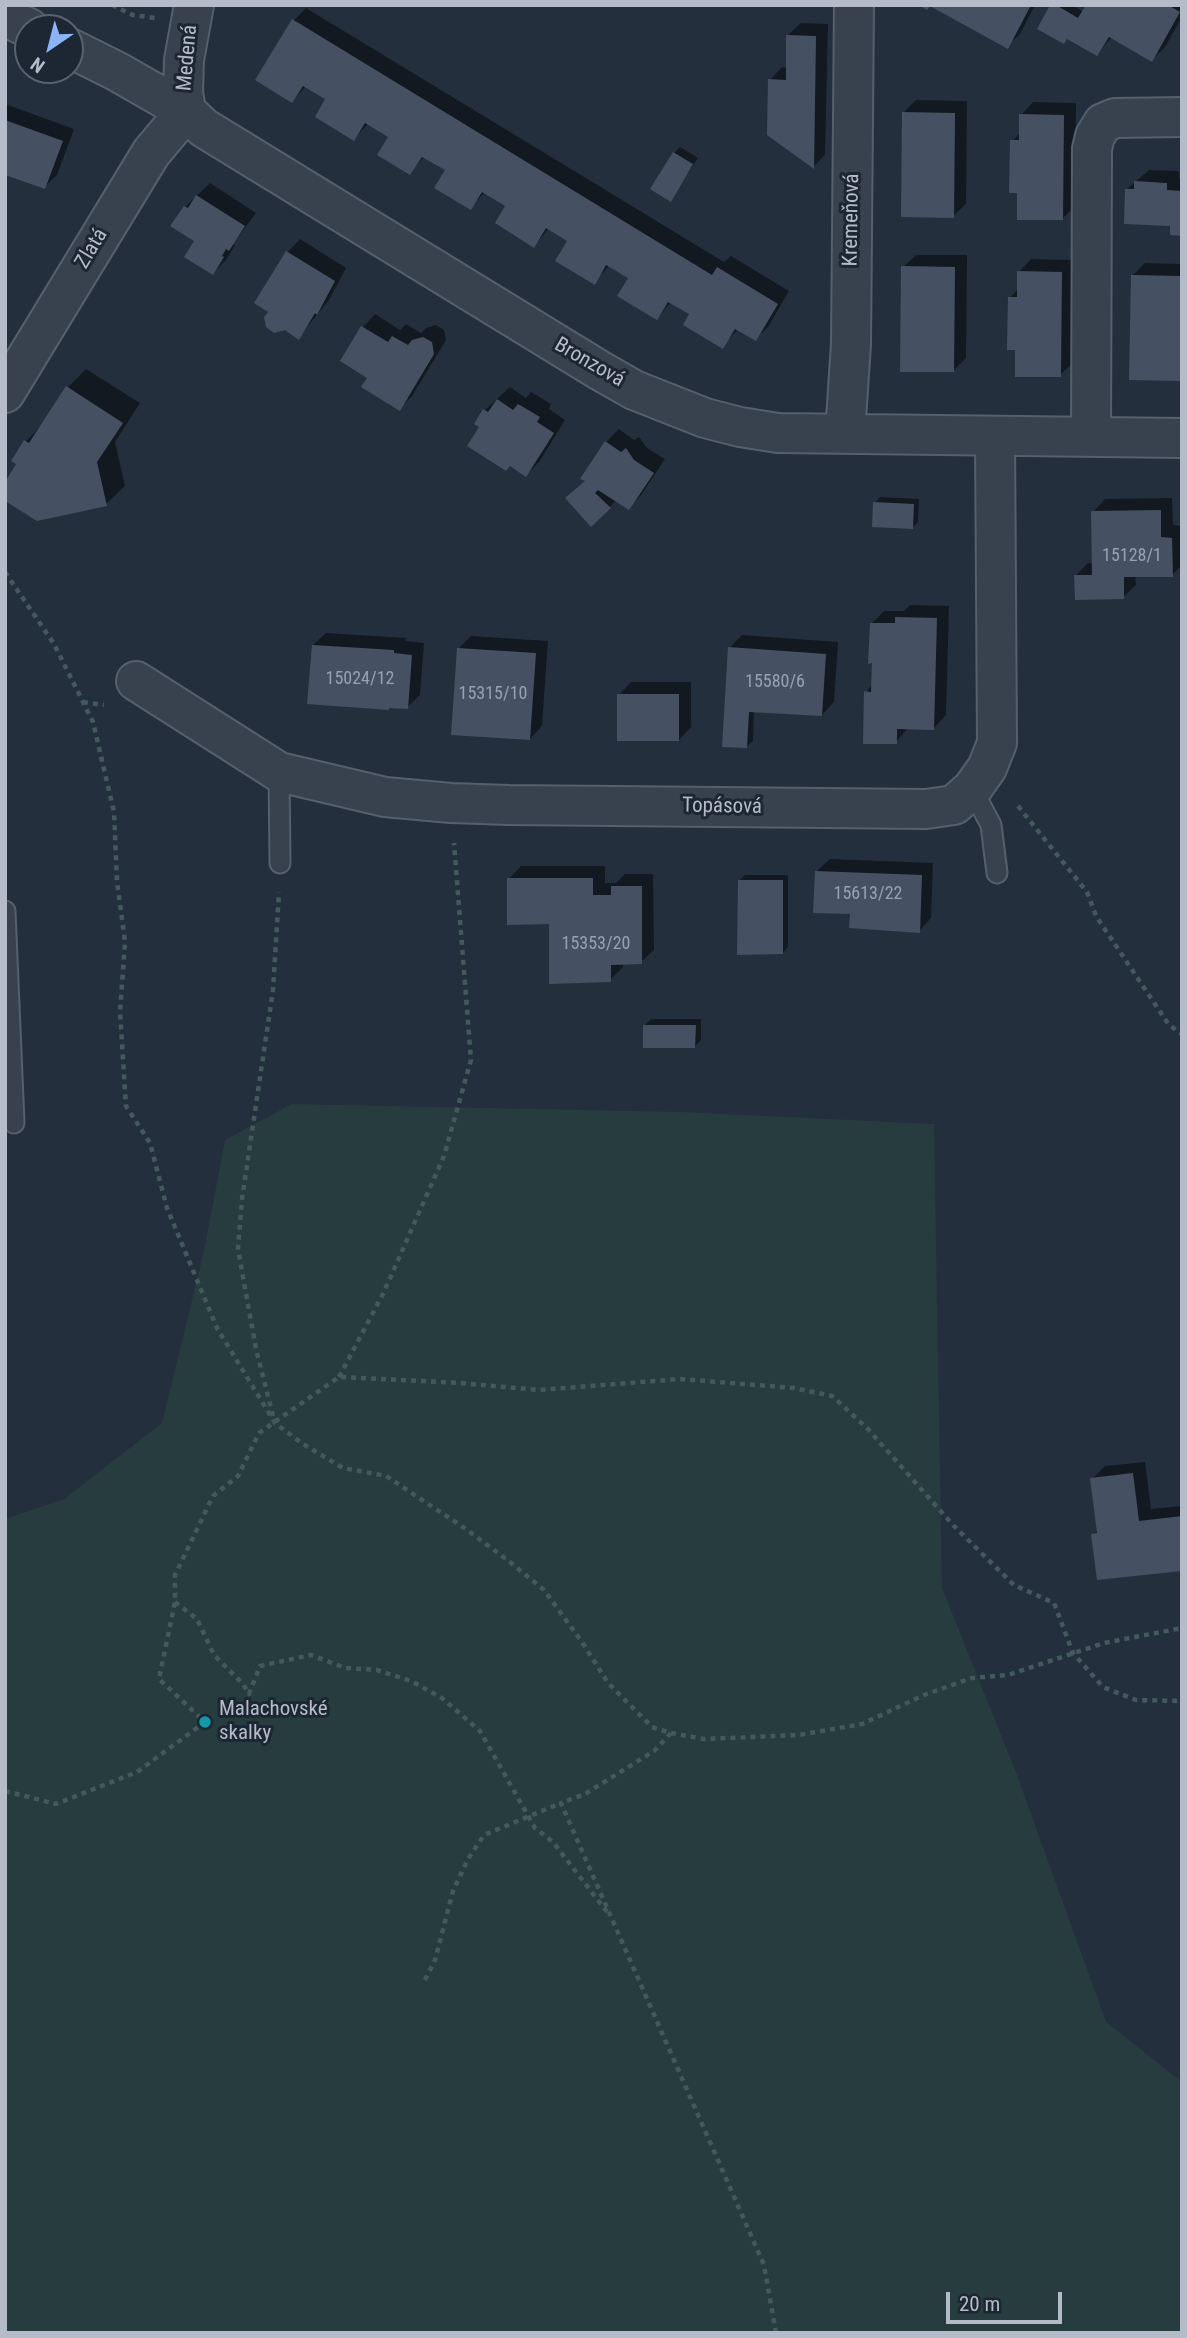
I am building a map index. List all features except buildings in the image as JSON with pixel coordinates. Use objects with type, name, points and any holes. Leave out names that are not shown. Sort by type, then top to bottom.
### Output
[{"type":"street","name":"Medená","points":[[186,111],[183,92],[184,60],[194,5]]},
{"type":"street","name":"Kremeňová","points":[[845,434],[851,344],[854,5]]},
{"type":"street","name":"Bronzová","points":[[84,55],[186,111],[204,128],[588,364],[634,390],[705,418],[740,428],[778,433],[1182,438]]},
{"type":"street","name":"Zlatá","points":[[5,393],[151,153],[186,111]]},
{"type":"street","points":[[1091,437],[1092,149],[1095,136],[1103,123],[1115,118],[1182,117]]},
{"type":"street","points":[[980,779],[997,743],[995,436]]},
{"type":"street","name":"Topásová","points":[[136,681],[279,772],[385,797],[451,803],[926,810],[954,805],[980,779]]},
{"type":"lane","points":[[279,772],[280,863]]},
{"type":"lane","points":[[980,779],[991,825],[997,873]]},
{"type":"lane","points":[[5,911],[15,1123]]},
{"type":"path","points":[[133,15],[134,6]]},
{"type":"path","points":[[5,572],[54,644],[93,722],[114,812],[117,881],[125,942],[120,1012],[126,1106],[150,1143],[167,1208],[217,1328],[275,1423],[343,1468],[386,1476],[510,1562],[544,1590],[582,1642],[607,1683],[652,1727],[671,1733],[704,1739],[788,1735],[862,1724],[924,1695],[972,1678],[1008,1675],[1104,1643],[1182,1628]]},
{"type":"path","points":[[980,779],[1087,892],[1103,927],[1169,1025],[1182,1034]]},
{"type":"path","points":[[5,1791],[56,1804],[137,1772],[205,1722],[159,1679],[175,1602],[175,1575],[213,1496],[238,1476],[260,1433],[339,1377],[383,1294],[444,1156],[471,1060],[451,803]]},
{"type":"path","points":[[275,1423],[256,1349],[238,1249],[242,1199],[273,990],[280,863]]},
{"type":"path","points":[[339,1377],[539,1390],[680,1379],[794,1388],[832,1396],[867,1428],[954,1526],[1014,1585],[1054,1603],[1073,1653],[1103,1687],[1136,1700],[1182,1701]]},
{"type":"path","points":[[175,1602],[197,1619],[214,1655],[243,1684],[249,1694],[260,1666],[311,1655],[346,1668],[377,1670],[411,1681],[442,1698],[480,1731],[535,1828],[553,1842],[597,1902],[610,1915]]},
{"type":"path","points":[[425,1980],[435,1959],[453,1891],[468,1859],[484,1835],[585,1794],[654,1751],[671,1733]]},
{"type":"path","points":[[561,1802],[764,2265],[776,2333]]},
{"type":"green space","points":[[292,1104],[681,1112],[934,1124],[942,1588],[1017,1775],[1106,2022],[1182,2082],[1182,2333],[5,2333],[5,1519],[64,1499],[162,1423],[204,1251],[225,1140]]},
{"type":"place","name":"Malachovské skalky","points":[[205,1722]]}]
